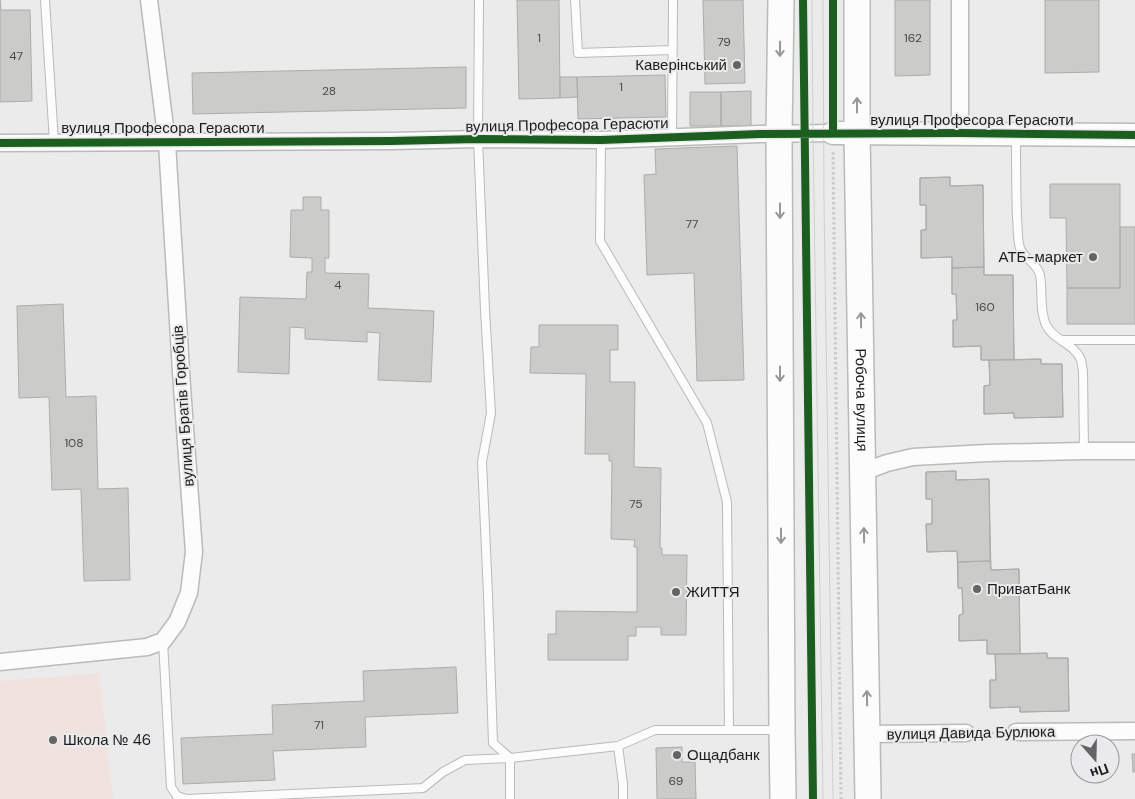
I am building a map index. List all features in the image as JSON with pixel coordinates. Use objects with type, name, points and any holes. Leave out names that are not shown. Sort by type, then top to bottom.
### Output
[{"type":"main road","points":[[781,0],[779,134],[783,799]]},
{"type":"main road","name":"Робоча вулиця","points":[[857,0],[857,133],[868,799]]},
{"type":"street","name":"вулиця Братів Горобців","points":[[149,0],[167,142],[194,552],[189,593],[177,622],[163,641]]},
{"type":"street","points":[[960,0],[960,133]]},
{"type":"street","name":"вулиця Професора Герасюти","points":[[0,143],[478,139],[601,140],[833,133],[1135,135]]},
{"type":"street","points":[[863,472],[887,463],[913,457],[987,453],[1135,451]]},
{"type":"street","points":[[0,662],[147,647],[163,641]]},
{"type":"street","name":"вулиця Давида Бурлюка","points":[[1016,732],[1135,731]]},
{"type":"street","name":"вулиця Давида Бурлюка","points":[[868,734],[966,733]]},
{"type":"lane","points":[[45,0],[54,142]]},
{"type":"lane","points":[[479,0],[478,139],[491,413],[482,462],[492,743],[510,758]]},
{"type":"lane","points":[[575,0],[578,53],[672,50]]},
{"type":"lane","points":[[672,137],[673,0]]},
{"type":"lane","points":[[1016,134],[1018,239],[1020,249],[1037,269],[1040,276],[1041,309],[1046,325],[1052,334],[1076,352],[1081,359],[1083,371],[1084,451]]},
{"type":"lane","points":[[601,140],[600,242],[707,423],[728,502],[729,730]]},
{"type":"lane","points":[[1061,340],[1135,340]]},
{"type":"lane","points":[[163,641],[171,787],[176,796],[187,799],[423,788],[443,772],[465,760],[510,758],[618,746],[656,730],[782,730]]},
{"type":"lane","points":[[618,746],[623,799]]},
{"type":"lane","points":[[510,758],[510,799]]},
{"type":"path","points":[[833,133],[841,799]]},
{"type":"shaded area","name":"Школа № 46","points":[[99,673],[113,799],[0,799],[0,681]]},
{"type":"building","points":[[0,0],[1,10],[30,10],[32,101],[0,102]]},
{"type":"building","points":[[517,0],[559,0],[560,98],[519,99]]},
{"type":"building","points":[[703,0],[743,0],[745,83],[705,84]]},
{"type":"building","points":[[895,0],[930,0],[930,75],[895,76]]},
{"type":"building","points":[[1045,0],[1099,0],[1099,72],[1045,73]]},
{"type":"building","points":[[466,67],[466,108],[193,114],[192,73]]},
{"type":"building","points":[[665,75],[666,117],[578,119],[577,77]]},
{"type":"building","points":[[560,77],[577,77],[578,97],[560,98]]},
{"type":"building","points":[[751,91],[751,126],[721,126],[721,92]]},
{"type":"building","points":[[690,92],[721,92],[721,126],[690,126]]},
{"type":"building","points":[[737,146],[744,380],[697,381],[694,273],[647,275],[644,175],[656,174],[655,149]]},
{"type":"building","points":[[950,177],[950,186],[983,185],[984,275],[1013,275],[1014,360],[1041,359],[1041,364],[1062,364],[1063,417],[1014,418],[1014,413],[984,414],[984,386],[990,385],[989,360],[981,360],[981,346],[953,347],[953,320],[957,320],[956,294],[952,294],[952,257],[921,258],[921,230],[926,230],[926,205],[920,205],[920,178]]},
{"type":"building","points":[[950,177],[950,186],[983,185],[984,267],[952,268],[952,257],[921,258],[921,230],[926,230],[926,205],[920,205],[920,178]]},
{"type":"building","name":"АТБ-маркет","points":[[1050,184],[1120,184],[1120,288],[1067,288],[1066,218],[1050,218]]},
{"type":"building","points":[[303,197],[321,197],[321,210],[329,210],[329,258],[325,258],[325,273],[369,274],[368,308],[434,311],[431,382],[378,380],[380,333],[367,332],[367,342],[305,339],[305,328],[290,327],[289,374],[238,372],[240,297],[306,299],[307,272],[312,272],[312,258],[290,257],[291,210],[303,210]]},
{"type":"building","points":[[1120,227],[1135,227],[1135,324],[1067,324],[1067,288],[1120,288]]},
{"type":"building","points":[[984,267],[984,275],[1013,275],[1014,360],[981,360],[981,346],[953,347],[953,320],[957,320],[956,294],[952,294],[952,268]]},
{"type":"building","points":[[63,304],[66,397],[96,396],[98,489],[128,488],[130,580],[84,581],[81,489],[52,490],[49,397],[19,398],[17,306]]},
{"type":"building","points":[[539,325],[618,325],[618,350],[610,350],[610,382],[635,382],[634,467],[661,468],[660,548],[662,548],[662,555],[687,555],[686,635],[661,635],[661,627],[636,627],[636,636],[628,636],[628,660],[548,660],[548,634],[556,634],[556,611],[637,612],[637,547],[634,547],[635,540],[611,539],[612,461],[609,461],[609,454],[585,454],[586,374],[530,373],[531,347],[539,347]]},
{"type":"building","points":[[1041,359],[1041,364],[1062,364],[1063,417],[1014,418],[1014,413],[984,414],[984,386],[990,385],[989,360]]},
{"type":"building","points":[[956,471],[956,480],[989,479],[991,570],[1019,569],[1020,654],[1047,653],[1047,658],[1068,658],[1069,711],[1020,712],[1020,707],[990,708],[990,680],[996,680],[995,654],[987,654],[987,640],[959,641],[959,615],[963,614],[962,588],[958,588],[957,551],[927,552],[926,524],[932,524],[932,499],[926,499],[926,472]]},
{"type":"building","points":[[956,471],[956,480],[989,479],[990,561],[958,562],[957,551],[927,552],[926,524],[932,524],[932,499],[926,499],[926,472]]},
{"type":"building","points":[[990,561],[991,570],[1019,569],[1020,654],[987,654],[987,640],[959,641],[959,615],[963,614],[962,588],[958,588],[958,562]]},
{"type":"building","points":[[1047,653],[1047,658],[1068,658],[1069,711],[1020,712],[1020,707],[990,708],[990,680],[996,680],[995,654]]},
{"type":"building","points":[[456,667],[458,713],[365,717],[366,747],[273,751],[275,780],[183,784],[181,738],[273,734],[272,705],[364,701],[363,671]]},
{"type":"building","points":[[682,747],[682,762],[695,762],[696,799],[657,799],[656,748]]},
{"type":"building","points":[[1132,754],[1135,754],[1135,772],[1133,772]]},
{"type":"tram line","points":[[812,0],[823,799]]},
{"type":"tram line","points":[[823,0],[824,201],[833,799]]},
{"type":"cycle path","points":[[803,0],[813,799]]},
{"type":"cycle path","points":[[833,0],[833,133]]},
{"type":"cycle path","points":[[0,143],[478,139],[601,140],[760,134],[960,133],[1135,135]]},
{"type":"place","name":"Каверінський","points":[[737,65]]},
{"type":"place","name":"АТБ-маркет","points":[[1093,257]]},
{"type":"place","name":"ПриватБанк","points":[[977,589]]},
{"type":"place","name":"ЖИТТЯ","points":[[676,592]]},
{"type":"place","name":"Школа № 46","points":[[53,740]]},
{"type":"place","name":"Ощадбанк","points":[[677,755]]}]
